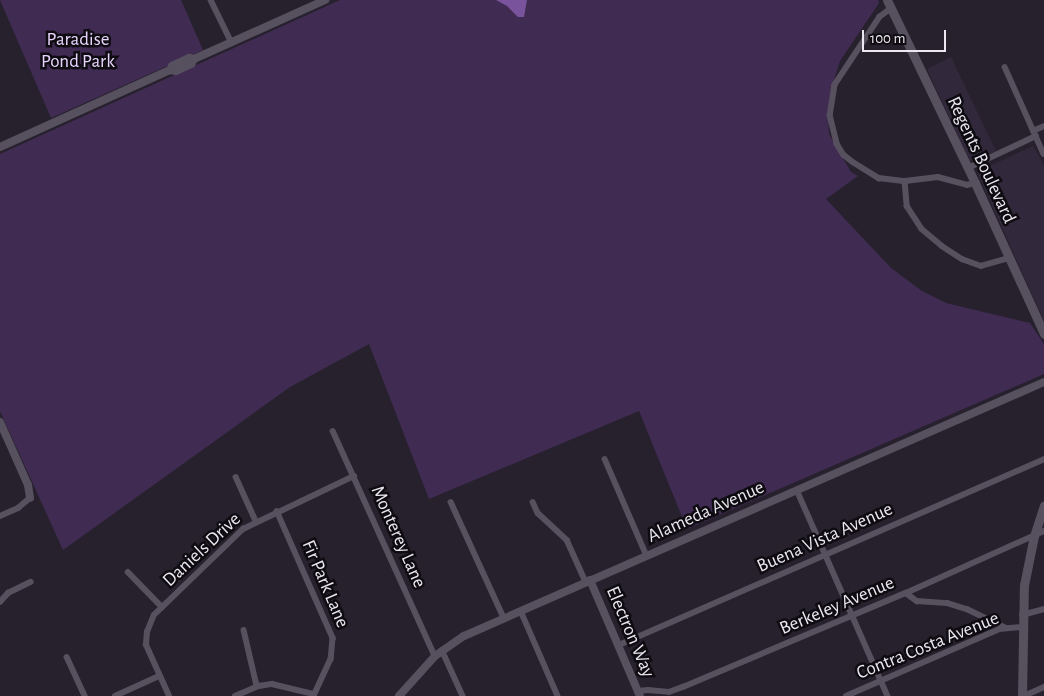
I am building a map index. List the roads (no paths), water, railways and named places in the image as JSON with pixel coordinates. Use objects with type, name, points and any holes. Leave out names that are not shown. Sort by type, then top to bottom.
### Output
[{"type":"main road","name":"Regents Boulevard","points":[[889,4],[968,168],[1044,334]]},
{"type":"main road","points":[[1023,696],[1022,615],[1025,577],[1034,536],[1044,506]]},
{"type":"street","points":[[211,0],[232,42]]},
{"type":"street","points":[[0,147],[170,70],[176,71],[191,64],[194,59],[325,0]]},
{"type":"street","points":[[889,4],[841,74],[831,97],[830,115],[835,139],[844,155],[873,176],[905,181],[938,177],[967,185],[975,183]]},
{"type":"street","points":[[1005,66],[1044,154]]},
{"type":"street","points":[[968,168],[1034,134],[1044,126]]},
{"type":"street","points":[[905,181],[906,206],[922,229],[942,246],[962,258],[981,266],[1009,258]]},
{"type":"street","name":"Alameda Avenue","points":[[399,696],[435,656],[464,636],[1044,382]]},
{"type":"street","points":[[0,422],[28,485],[30,498],[24,504],[0,516]]},
{"type":"street","name":"Monterey Lane","points":[[333,431],[435,656]]},
{"type":"street","points":[[605,459],[647,556]]},
{"type":"street","name":"Buena Vista Avenue","points":[[618,645],[1044,459]]},
{"type":"street","name":"Daniels Drive","points":[[169,696],[148,651],[146,638],[151,620],[238,533],[256,521],[354,476]]},
{"type":"street","points":[[236,478],[256,521]]},
{"type":"street","points":[[797,490],[888,696]]},
{"type":"street","points":[[451,502],[504,618]]},
{"type":"street","points":[[533,502],[538,513],[567,540],[588,581]]},
{"type":"street","name":"Fir Park Lane","points":[[278,511],[333,638],[331,659],[314,695]]},
{"type":"street","name":"Berkeley Avenue","points":[[639,694],[648,690],[670,692],[853,616],[1044,531]]},
{"type":"street","points":[[128,572],[162,607]]},
{"type":"street","name":"Electron Way","points":[[588,581],[639,694]]},
{"type":"street","points":[[0,602],[8,592],[31,582]]},
{"type":"street","points":[[906,593],[917,601],[947,604],[967,610],[1006,628]]},
{"type":"street","name":"Contra Costa Avenue","points":[[1022,615],[1044,609]]},
{"type":"street","points":[[521,611],[558,696]]},
{"type":"street","name":"Contra Costa Avenue","points":[[846,696],[1006,628],[1022,627]]},
{"type":"street","points":[[244,630],[257,686]]},
{"type":"street","points":[[442,650],[463,696]]},
{"type":"street","points":[[67,657],[85,696]]},
{"type":"street","points":[[115,696],[159,676]]},
{"type":"street","points":[[235,696],[257,686],[279,685],[314,695]]},
{"type":"street","points":[[1023,696],[1044,687]]},
{"type":"park label","name":"Paradise Pond Park","points":[[78,51]]}]
